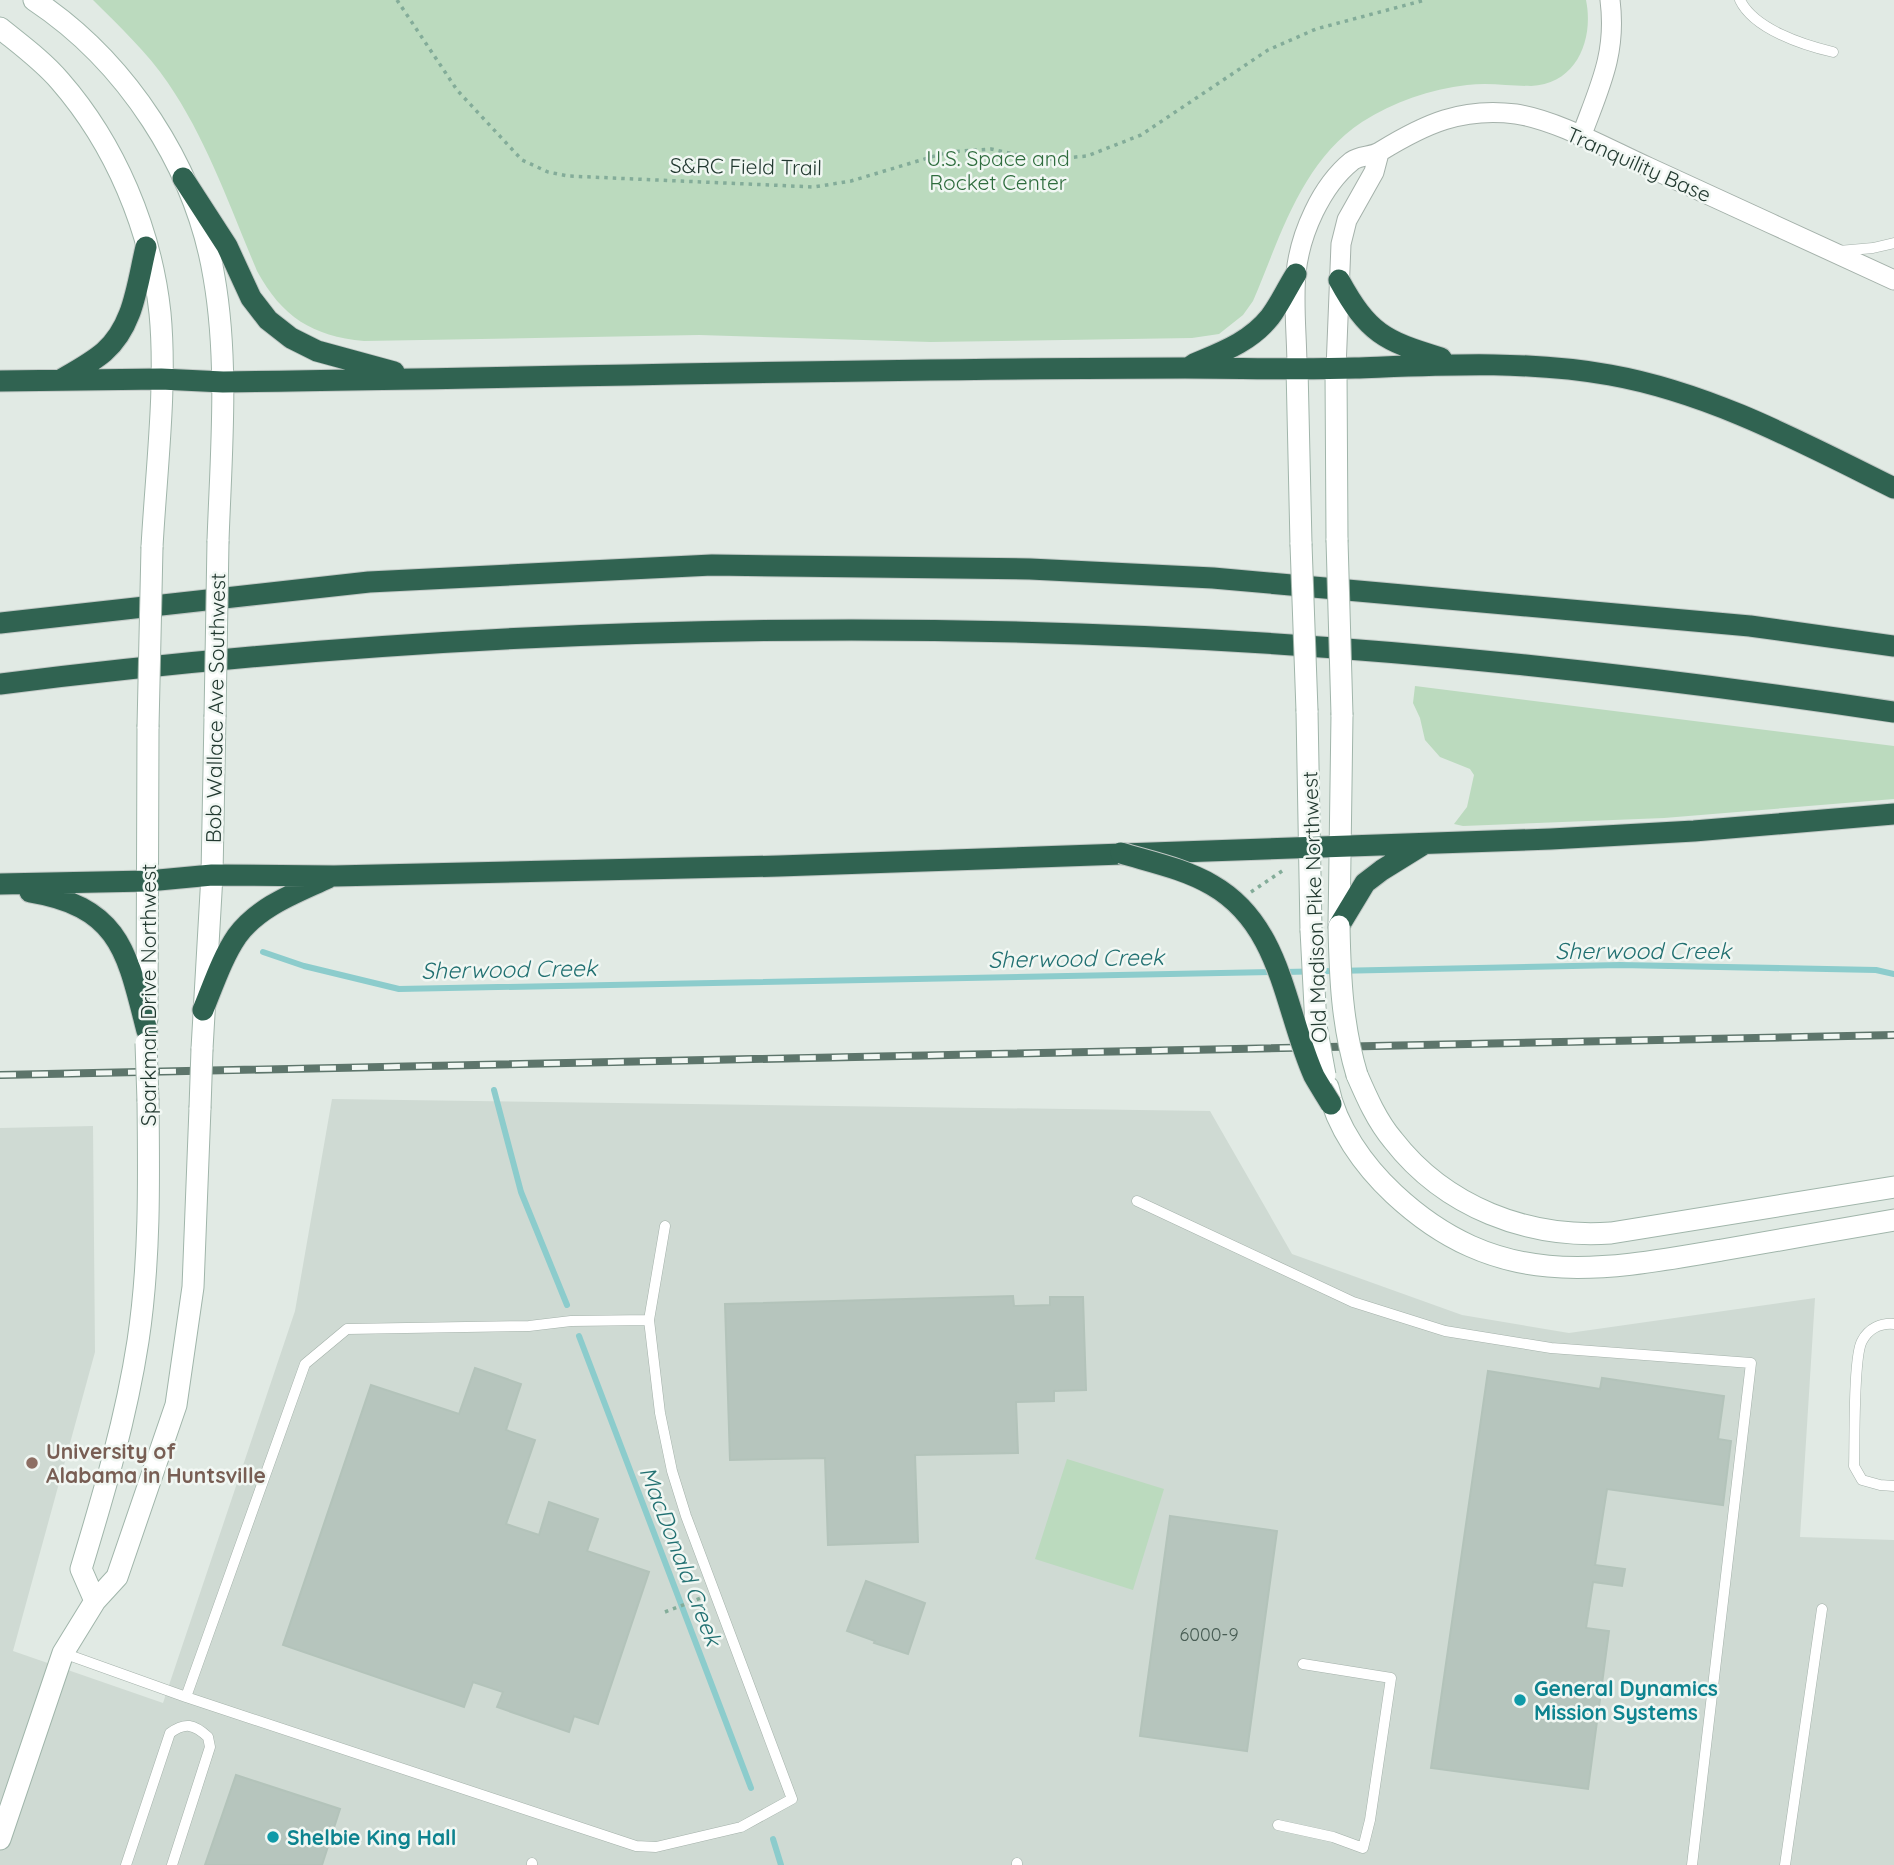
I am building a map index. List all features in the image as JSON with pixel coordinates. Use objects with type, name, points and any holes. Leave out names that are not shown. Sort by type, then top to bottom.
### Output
[{"type":"highway","points":[[183,178],[227,246],[251,298],[278,329],[317,351],[420,379]]},
{"type":"highway","points":[[62,379],[96,358],[119,336],[132,309],[146,247]]},
{"type":"highway","points":[[1185,368],[1232,348],[1254,334],[1271,316],[1296,274]]},
{"type":"highway","points":[[1339,280],[1368,324],[1381,336],[1405,348],[1459,363]]},
{"type":"highway","points":[[0,381],[161,379],[223,382],[1077,367],[1336,369],[1459,363],[1568,369],[1611,376],[1692,396],[1745,417],[1894,488]]},
{"type":"highway","points":[[0,623],[369,582],[735,566],[1030,569],[1213,578],[1750,626],[1894,646]]},
{"type":"highway","points":[[0,684],[90,673],[407,644],[722,632],[984,633],[1260,644],[1486,661],[1648,679],[1894,712]]},
{"type":"highway","points":[[0,886],[148,881],[212,875],[334,876],[779,866],[1425,844],[1624,835],[1894,814]]},
{"type":"highway","points":[[1339,926],[1365,883],[1425,844]]},
{"type":"highway","points":[[1121,853],[1194,876],[1231,898],[1246,912],[1269,945],[1314,1076],[1331,1104]]},
{"type":"highway","points":[[203,1010],[228,952],[244,928],[279,901],[334,876]]},
{"type":"highway","points":[[0,886],[72,902],[100,919],[121,944],[130,964],[146,1037]]},
{"type":"main road","name":"Bob Wallace Ave Southwest","points":[[34,0],[70,29],[116,74],[145,111],[183,178],[201,225],[214,276],[223,382],[212,875]]},
{"type":"main road","name":"Sparkman Drive Northwest","points":[[0,28],[9,41],[59,79],[94,126],[113,159],[127,190],[146,247],[160,311],[161,379],[152,547],[148,727],[146,1263],[138,1340],[117,1446],[81,1569],[95,1601]]},
{"type":"main road","name":"Old Madison Pike Northwest","points":[[1297,368],[1311,930],[1316,1027],[1331,1104],[1343,1129],[1368,1167],[1406,1205],[1470,1245],[1523,1263],[1569,1269],[1639,1265],[1894,1220]]},
{"type":"main road","name":"Old Madison Pike Northwest","points":[[1336,369],[1342,715],[1339,926],[1342,1002],[1348,1042],[1357,1075],[1375,1113],[1392,1140],[1426,1174],[1477,1208],[1537,1229],[1584,1234],[1611,1233],[1894,1187]]},
{"type":"main road","points":[[0,1839],[63,1653],[95,1601],[117,1577],[176,1405],[193,1287],[203,1010],[212,875]]},
{"type":"street","points":[[1581,136],[1609,62],[1613,27],[1610,0]]},
{"type":"street","name":"Tranquility Base","points":[[1297,368],[1296,274],[1301,248],[1313,214],[1331,184],[1353,159],[1379,153],[1397,140],[1424,127],[1474,114],[1518,115],[1581,136],[1894,280]]},
{"type":"street","points":[[1336,369],[1340,244],[1347,219],[1374,173],[1379,153]]},
{"type":"lane","points":[[1740,0],[1752,18],[1763,26],[1821,50],[1833,52]]},
{"type":"lane","points":[[1833,251],[1873,248],[1894,243]]},
{"type":"lane","points":[[1137,1201],[1353,1302],[1445,1331],[1551,1348],[1751,1363],[1692,1865]]},
{"type":"lane","points":[[63,1653],[186,1697],[636,1846],[656,1847],[741,1826],[792,1799],[686,1516],[660,1413],[649,1321],[665,1226]]},
{"type":"lane","points":[[186,1697],[305,1364],[347,1329],[649,1321]]},
{"type":"lane","points":[[1894,1324],[1876,1326],[1868,1332],[1858,1350],[1854,1466],[1862,1480],[1894,1486]]},
{"type":"lane","points":[[1784,1865],[1822,1609]]},
{"type":"lane","points":[[1278,1825],[1333,1837],[1363,1848],[1370,1820],[1391,1678],[1303,1664]]},
{"type":"lane","points":[[126,1865],[170,1733],[180,1726],[191,1726],[208,1737],[210,1747],[172,1865]]},
{"type":"path","name":"S&RC Field Trail","points":[[397,0],[457,90],[522,160],[548,172],[568,176],[814,187],[851,181],[948,152],[991,149],[1042,160],[1087,156],[1141,135],[1269,50],[1316,29],[1425,0]]},
{"type":"path","points":[[1245,897],[1293,864]]},
{"type":"path","points":[[665,1612],[701,1598]]},
{"type":"shaded area","points":[[332,1099],[1210,1111],[1292,1254],[1462,1315],[1569,1333],[1815,1298],[1800,1537],[1894,1540],[1894,1865],[0,1865],[0,1128],[93,1126],[95,1352],[13,1651],[163,1703],[295,1311]]},
{"type":"green space","name":"U.S. Space and Rocket Center","points":[[93,0],[1586,0],[1588,15],[1584,44],[1579,57],[1560,77],[1531,86],[1475,84],[1426,93],[1374,115],[1341,139],[1323,158],[1295,203],[1253,301],[1243,315],[1219,334],[1192,338],[931,342],[699,335],[364,341],[314,329],[288,312],[277,301],[257,271],[217,174],[182,105],[151,61]]},
{"type":"green space","points":[[1415,686],[1894,746],[1894,799],[1664,818],[1463,826],[1454,824],[1467,807],[1474,775],[1470,769],[1440,757],[1425,740],[1413,703]]},
{"type":"green space","points":[[1067,1459],[1164,1489],[1133,1590],[1035,1559]]},
{"type":"building","points":[[1013,1296],[1014,1306],[1050,1305],[1050,1297],[1083,1297],[1086,1390],[1054,1391],[1054,1401],[1016,1402],[1018,1453],[915,1455],[918,1542],[828,1545],[825,1458],[730,1460],[725,1304]]},
{"type":"building","points":[[475,1368],[521,1384],[506,1430],[535,1440],[506,1524],[539,1535],[549,1502],[598,1519],[587,1551],[649,1572],[598,1724],[574,1716],[569,1732],[497,1707],[503,1692],[473,1682],[464,1707],[283,1645],[371,1385],[459,1414]]},
{"type":"building","points":[[1488,1371],[1600,1389],[1602,1378],[1724,1396],[1718,1439],[1731,1441],[1723,1505],[1607,1489],[1595,1565],[1625,1569],[1622,1586],[1593,1582],[1586,1628],[1609,1631],[1588,1789],[1431,1768]]},
{"type":"building","points":[[1170,1516],[1277,1531],[1247,1751],[1140,1736]]},
{"type":"building","points":[[866,1581],[925,1603],[908,1654],[847,1631]]},
{"type":"building","name":"Shelbie King Hall","points":[[236,1775],[340,1809],[322,1865],[205,1865]]},
{"type":"waterway","name":"Sherwood Creek","points":[[263,952],[304,966],[399,989],[1273,972]]},
{"type":"waterway","name":"Sherwood Creek","points":[[1284,972],[1620,965],[1876,970],[1894,974]]},
{"type":"waterway","name":"MacDonald Creek","points":[[494,1090],[521,1192],[567,1305]]},
{"type":"waterway","name":"MacDonald Creek","points":[[579,1336],[751,1788]]},
{"type":"waterway","points":[[773,1839],[781,1865]]},
{"type":"railway","points":[[0,1075],[1894,1035]]},
{"type":"place","name":"University of Alabama in Huntsville","points":[[32,1463]]},
{"type":"place","name":"General Dynamics Mission Systems","points":[[1520,1700]]},
{"type":"place","name":"Shelbie King Hall","points":[[273,1837]]}]
